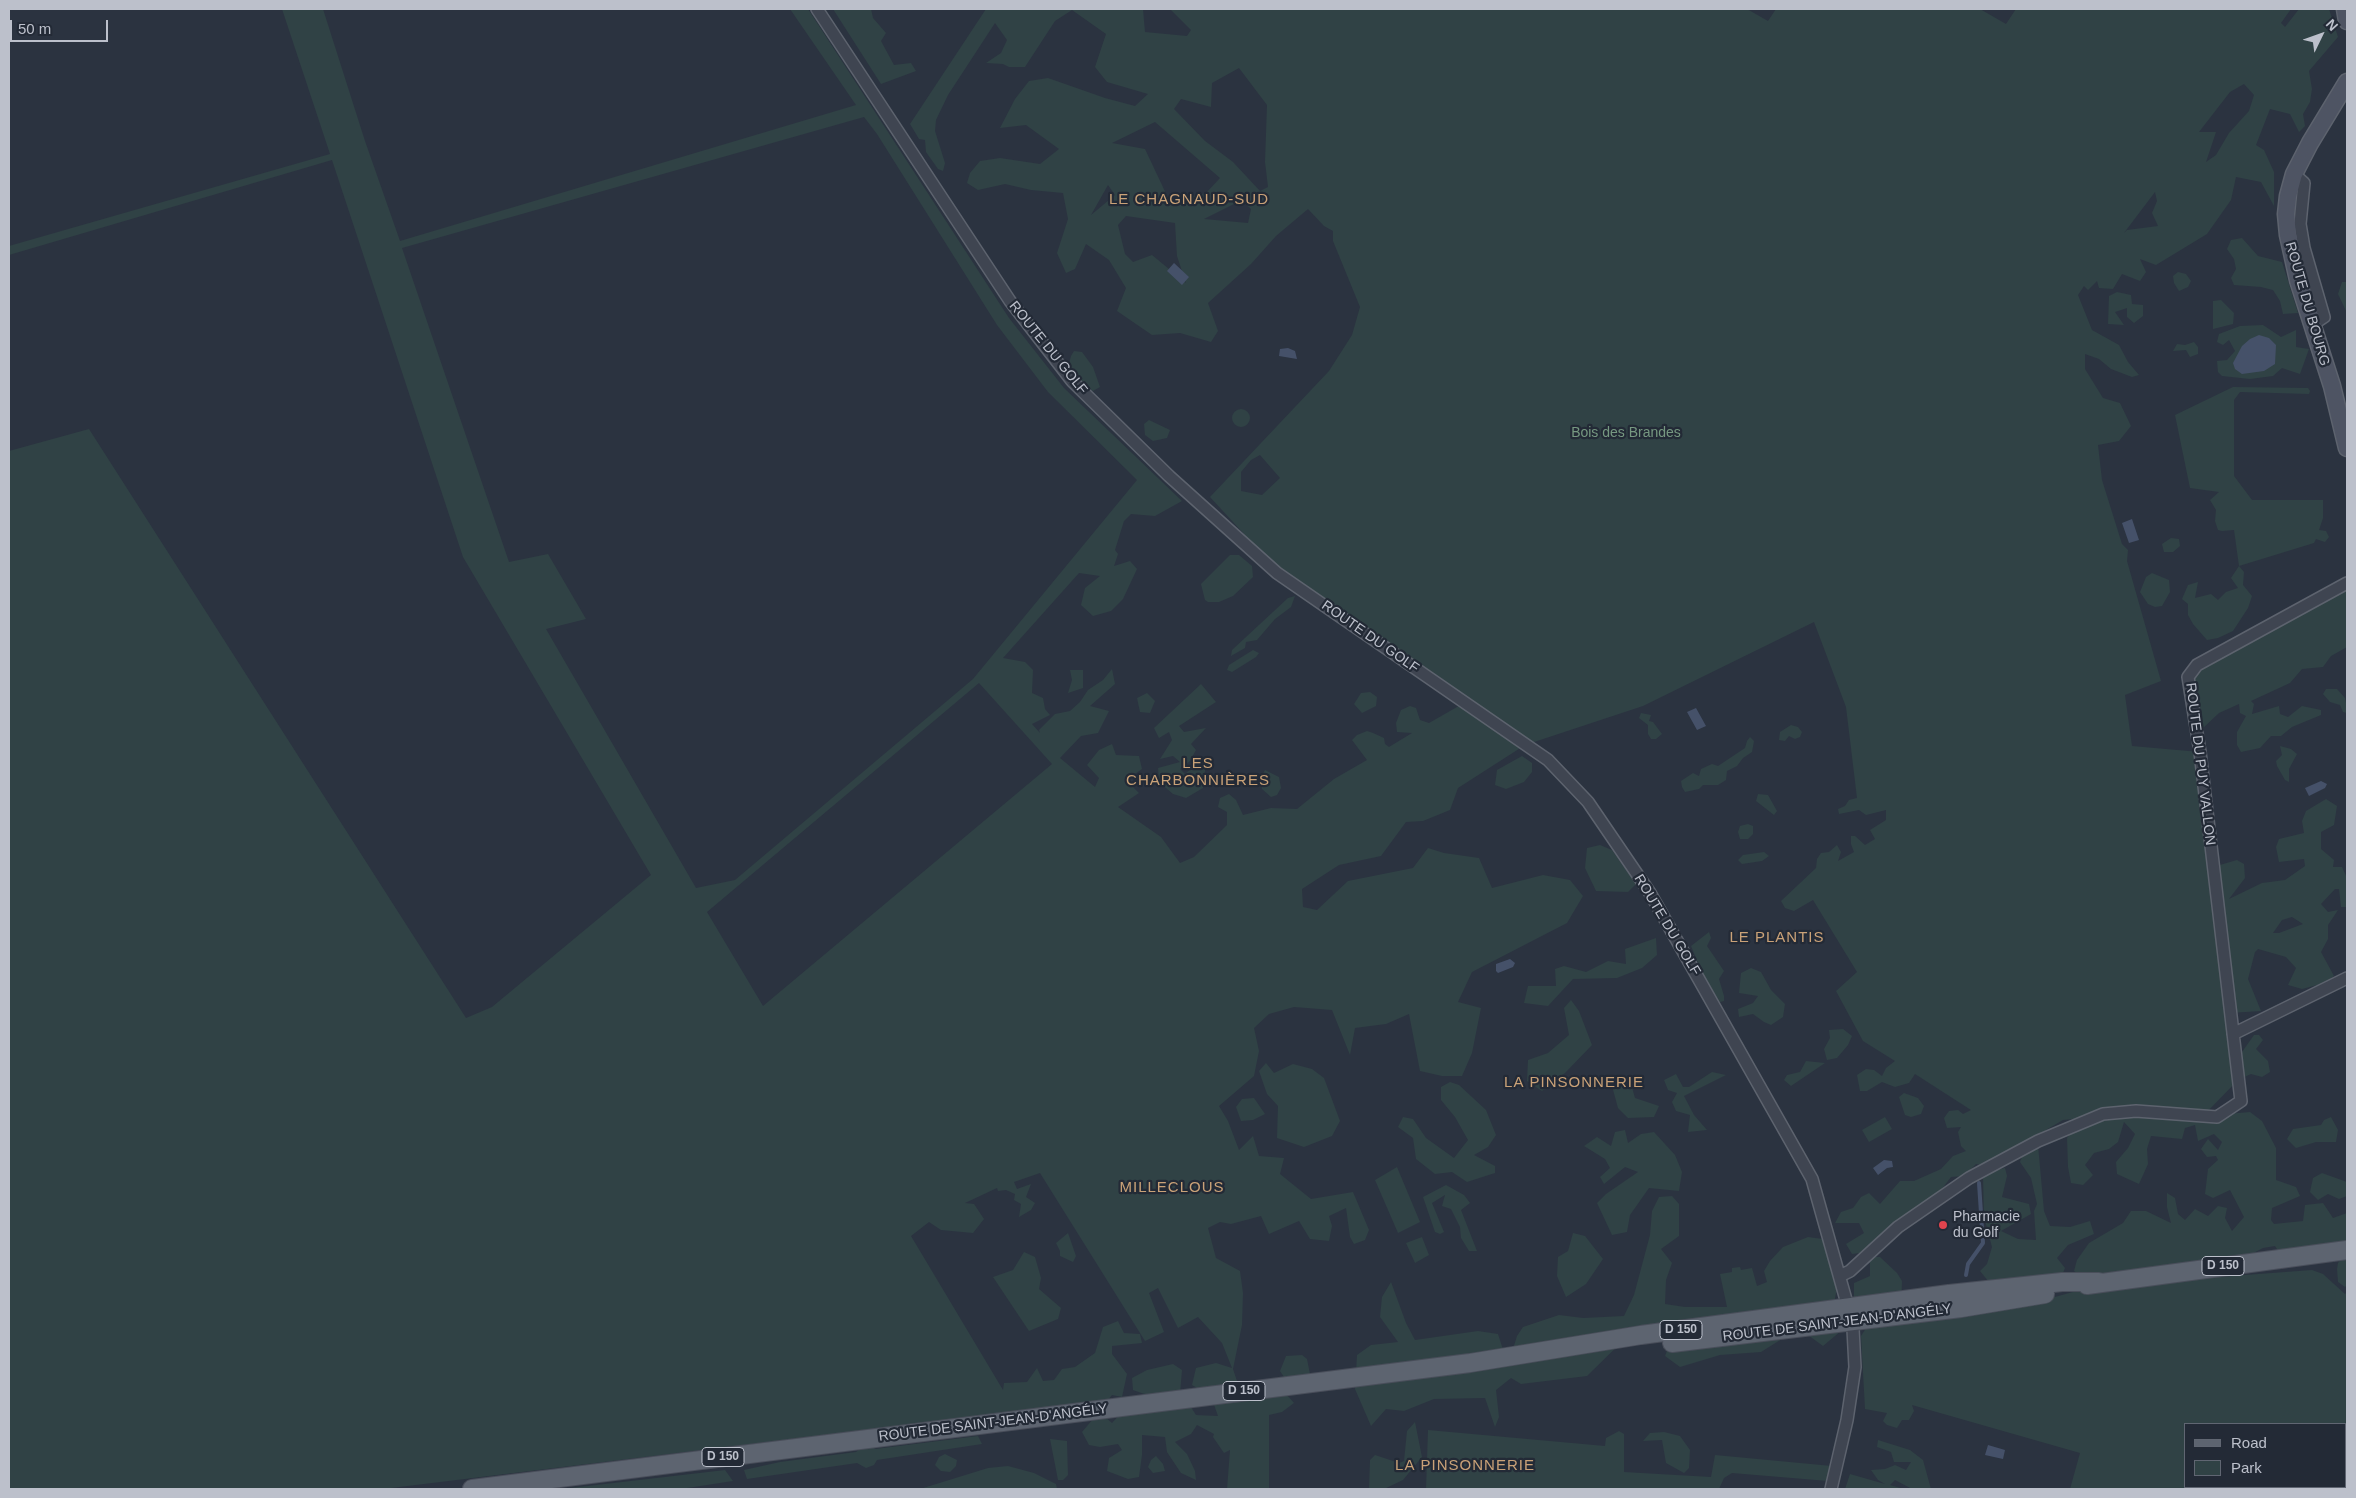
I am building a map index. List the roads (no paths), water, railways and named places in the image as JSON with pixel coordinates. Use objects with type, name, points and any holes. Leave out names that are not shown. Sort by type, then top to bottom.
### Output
[{"type":"main road","name":"ROUTE DE SAINT-JEAN-D'ANGÉLY","points":[[472,1489],[1514,1357],[1549,1349],[1642,1335],[1850,1314],[2053,1282],[2099,1282],[2347,1250]]},
{"type":"street","name":"ROUTE DU GOLF","points":[[817,9],[1010,301],[1072,381],[1169,476],[1276,573],[1548,760],[1588,802],[1650,893],[1812,1179],[1850,1314],[1855,1367],[1847,1420],[1831,1489]]},
{"type":"street","points":[[2345,9],[2347,21]]},
{"type":"street","name":"ROUTE DU BOURG","points":[[2347,82],[2294,174],[2288,196],[2288,235],[2312,325],[2342,409],[2347,448]]},
{"type":"street","name":"ROUTE DU PUY VALLON","points":[[1840,1276],[1850,1271],[1898,1228],[1969,1178],[2038,1141],[2072,1126],[2103,1114],[2136,1111],[2217,1117],[2241,1102],[2200,752],[2188,677],[2197,665],[2347,583]]},
{"type":"street","points":[[2233,1034],[2347,978]]},
{"type":"water","points":[[1174,263],[1189,277],[1182,285],[1167,271]]},
{"type":"water","points":[[2259,335],[2269,338],[2276,345],[2275,364],[2264,371],[2242,374],[2235,369],[2233,363],[2242,346],[2250,339]]},
{"type":"water","points":[[1288,348],[1295,351],[1297,359],[1279,356],[1280,349]]},
{"type":"water","points":[[2132,519],[2139,540],[2129,543],[2122,523]]},
{"type":"water","points":[[1696,708],[1706,726],[1697,730],[1687,712]]},
{"type":"water","points":[[2321,781],[2327,784],[2325,788],[2309,796],[2305,788]]},
{"type":"water","points":[[1510,959],[1515,963],[1513,967],[1498,973],[1496,971],[1496,964]]},
{"type":"water","points":[[1884,1160],[1892,1161],[1893,1167],[1887,1168],[1878,1175],[1873,1168]]},
{"type":"water","points":[[1988,1445],[2005,1450],[2003,1459],[1985,1455]]},
{"type":"waterway","points":[[1966,1275],[1968,1264],[1983,1243],[1979,1183]]},
{"type":"place","name":"Pharmacie du Golf","points":[[1943,1225]]},
{"type":"district","name":"LE CHAGNAUD-SUD","points":[[1189,200]]},
{"type":"district","name":"LES CHARBONNIÈRES","points":[[1198,772]]},
{"type":"district","name":"LE PLANTIS","points":[[1777,938]]},
{"type":"district","name":"LA PINSONNERIE","points":[[1574,1083]]},
{"type":"district","name":"MILLECLOUS","points":[[1172,1188]]},
{"type":"district","name":"LA PINSONNERIE","points":[[1465,1466]]},
{"type":"park label","name":"Bois des Brandes","points":[[1626,433]]}]
